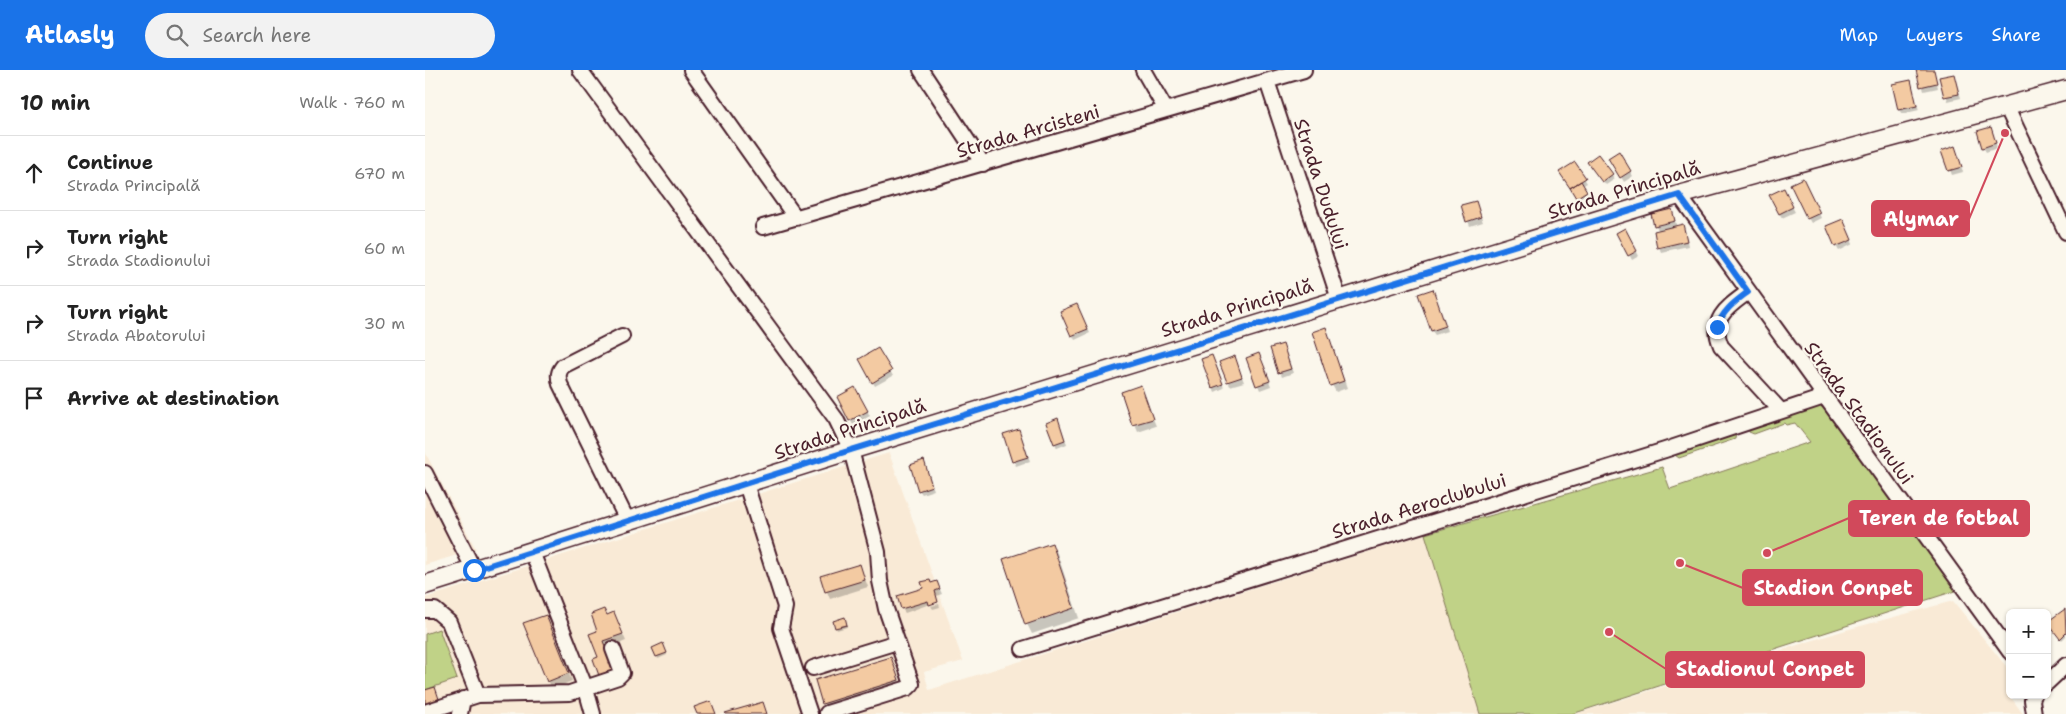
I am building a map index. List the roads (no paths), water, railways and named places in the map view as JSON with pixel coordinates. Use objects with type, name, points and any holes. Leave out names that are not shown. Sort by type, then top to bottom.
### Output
[{"type":"main road","name":"Strada Principală","points":[[425,585],[851,450],[1679,195],[2066,90]]},
{"type":"street","points":[[580,70],[836,419],[851,450],[878,552],[880,581],[884,600],[912,686],[827,713]]},
{"type":"street","points":[[691,70],[796,218]]},
{"type":"street","points":[[921,70],[983,164]]},
{"type":"street","points":[[1143,70],[1166,110]]},
{"type":"street","name":"Strada Arcisteni","points":[[763,227],[1304,70]]},
{"type":"street","name":"Strada Dudului","points":[[1267,81],[1339,299]]},
{"type":"street","points":[[2006,106],[2066,232]]},
{"type":"street","name":"Strada Stadionului","points":[[1679,195],[1824,398],[2006,647]]},
{"type":"street","points":[[1748,292],[1727,308],[1720,317],[1717,335],[1721,346],[1781,411]]},
{"type":"street","points":[[621,336],[563,366],[559,371],[558,377],[628,522]]},
{"type":"street","name":"Strada Aeroclubului","points":[[1023,649],[1583,476],[1824,398]]},
{"type":"street","points":[[425,474],[474,570]]},
{"type":"street","points":[[746,484],[785,607],[781,628],[810,714]]},
{"type":"street","points":[[532,552],[586,689],[593,714]]},
{"type":"street","points":[[425,610],[435,610],[442,614],[449,622],[478,695]]},
{"type":"street","points":[[813,668],[897,642]]},
{"type":"street","points":[[425,712],[478,695],[565,694],[586,689],[621,673],[613,649]]},
{"type":"street","points":[[2051,679],[2066,665]]},
{"type":"street","points":[[460,714],[463,699]]},
{"type":"street","points":[[2032,699],[2034,714]]},
{"type":"place","name":"Alymar","points":[[2005,133]]},
{"type":"place","name":"Teren de fotbal","points":[[1767,553]]},
{"type":"place","name":"Stadion Conpet","points":[[1680,563]]},
{"type":"place","name":"Stadionul Conpet","points":[[1609,632]]}]
